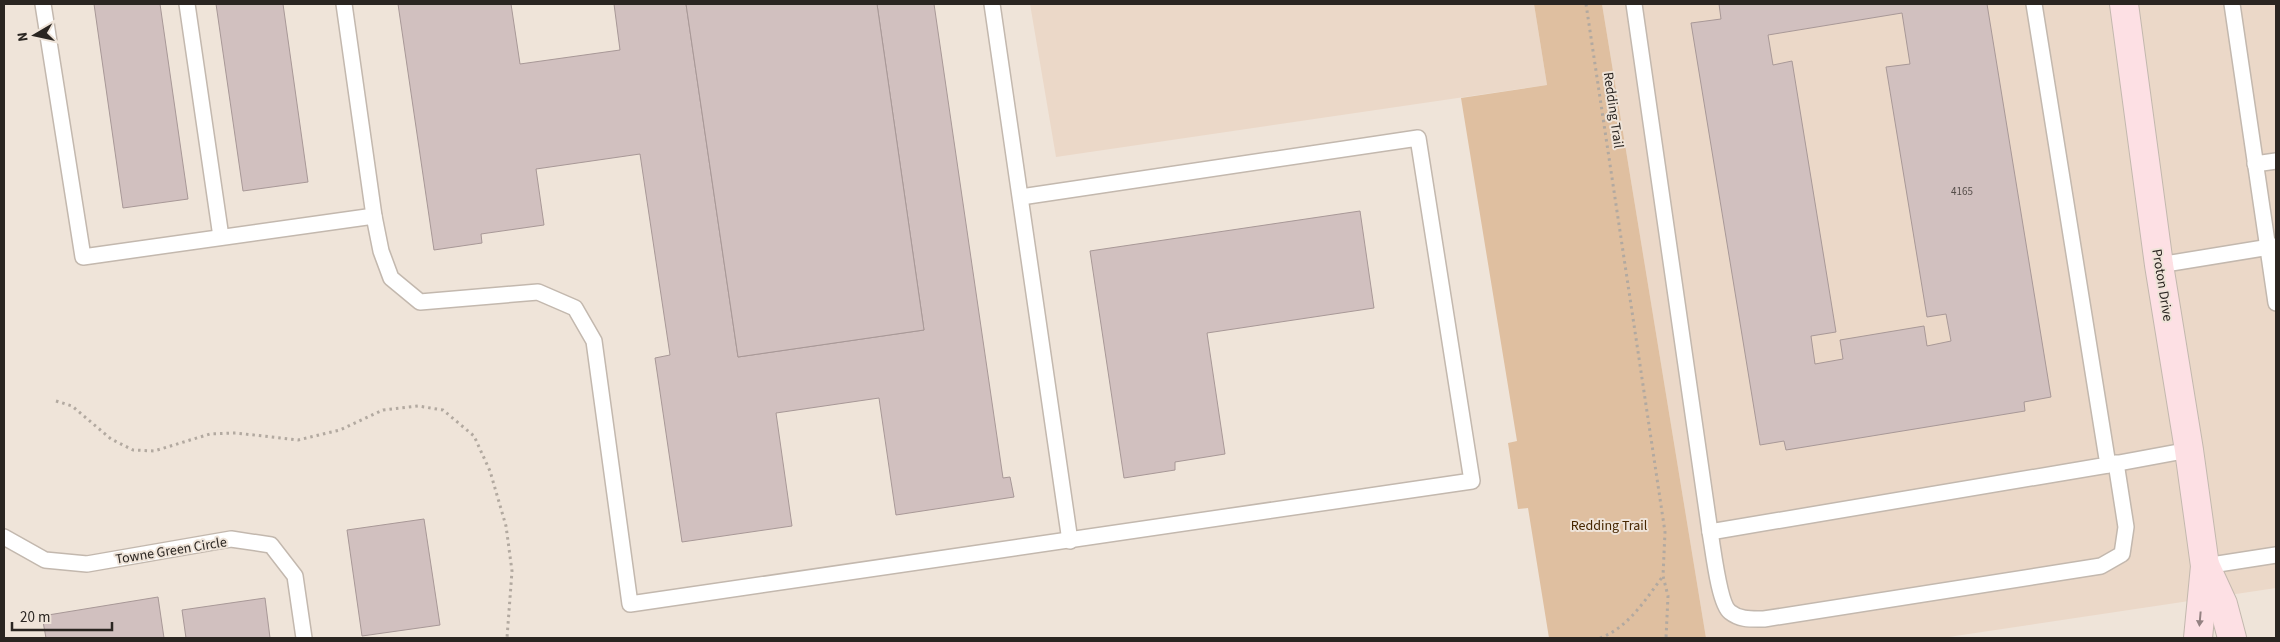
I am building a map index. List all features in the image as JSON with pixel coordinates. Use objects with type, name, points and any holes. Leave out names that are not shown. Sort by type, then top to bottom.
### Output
[{"type":"street","name":"Proton Drive","points":[[2124,4],[2159,265],[2189,450],[2205,566],[2198,638]]},
{"type":"street","name":"Proton Drive","points":[[2205,566],[2223,604],[2232,638]]},
{"type":"lane","points":[[43,4],[83,257],[374,216]]},
{"type":"lane","points":[[186,4],[221,237]]},
{"type":"lane","points":[[344,4],[374,216],[381,251],[391,278],[420,302],[538,292],[575,308],[594,341],[630,604],[1472,481],[1418,138],[1021,197]]},
{"type":"lane","points":[[992,4],[1070,541]]},
{"type":"lane","points":[[1634,4],[1720,594],[1728,611],[1743,619],[1764,619],[2101,566],[2122,554],[2126,527],[2112,464],[2034,4]]},
{"type":"lane","points":[[2232,4],[2255,164],[2272,246],[2276,303]]},
{"type":"lane","points":[[2255,164],[2276,161]]},
{"type":"lane","points":[[2159,265],[2272,246]]},
{"type":"lane","points":[[1710,532],[2189,450]]},
{"type":"lane","name":"Towne Green Circle","points":[[4,537],[45,560],[87,564],[231,539],[271,545],[295,576],[304,638]]},
{"type":"lane","points":[[2205,566],[2276,555]]},
{"type":"path","name":"Redding Trail","points":[[1586,4],[1665,532],[1663,576],[1668,596],[1666,638]]},
{"type":"path","points":[[56,401],[72,406],[111,439],[132,450],[154,451],[210,434],[236,433],[298,440],[340,430],[383,410],[418,406],[443,410],[474,436],[490,471],[506,526],[512,571],[507,638]]},
{"type":"path","points":[[1600,638],[1610,634],[1640,609],[1663,576]]},
{"type":"shaded area","points":[[1030,4],[1534,4],[1547,85],[1056,157]]},
{"type":"shaded area","points":[[1602,4],[2276,4],[2276,588],[1942,638],[1706,638]]},
{"type":"green space","name":"Redding Trail","points":[[1534,4],[1602,4],[1706,638],[1549,638],[1528,508],[1518,509],[1508,443],[1517,441],[1461,98],[1547,85]]},
{"type":"building","points":[[94,4],[160,4],[188,199],[123,208]]},
{"type":"building","points":[[216,4],[283,4],[308,182],[243,191]]},
{"type":"building","points":[[398,4],[511,4],[520,64],[620,50],[614,4],[686,4],[738,357],[924,330],[877,4],[934,4],[1003,478],[1010,477],[1014,497],[896,515],[879,398],[776,413],[792,526],[682,542],[655,358],[670,355],[640,154],[536,169],[544,225],[481,234],[482,243],[434,250]]},
{"type":"building","points":[[686,4],[877,4],[924,330],[738,357]]},
{"type":"building","points":[[1719,4],[1987,4],[2051,397],[2024,402],[2025,411],[1786,450],[1784,441],[1760,445],[1691,23],[1721,19]],"holes":[[[1902,13],[1910,64],[1886,67],[1927,317],[1946,314],[1951,341],[1927,346],[1924,326],[1840,340],[1843,359],[1815,364],[1811,336],[1836,332],[1792,61],[1773,65],[1768,35]]]},
{"type":"building","points":[[1360,211],[1374,308],[1207,333],[1225,454],[1175,462],[1175,470],[1124,478],[1090,251]]},
{"type":"building","points":[[424,519],[440,625],[362,636],[347,530]]},
{"type":"building","points":[[158,597],[164,638],[46,638],[42,616]]},
{"type":"building","points":[[265,598],[270,638],[186,638],[182,610]]}]
